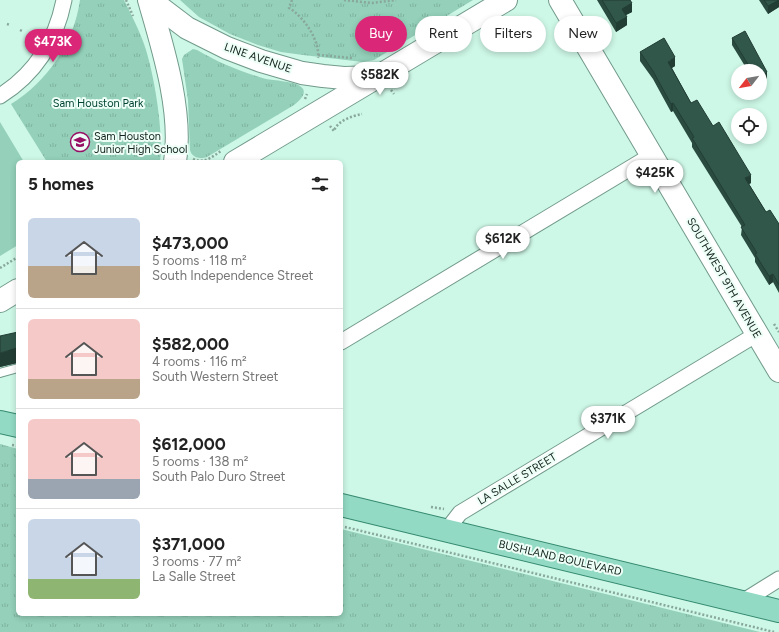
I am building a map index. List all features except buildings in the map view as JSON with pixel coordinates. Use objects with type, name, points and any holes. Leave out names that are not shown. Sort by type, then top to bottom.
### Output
[{"type":"main road","name":"LINE AVENUE","points":[[150,0],[187,28],[227,48],[262,61],[302,73],[385,84]]},
{"type":"main road","name":"LINE AVENUE","points":[[150,0],[166,58],[176,116],[176,151],[182,159]]},
{"type":"main road","points":[[239,160],[385,84],[506,0]]},
{"type":"main road","name":"SOUTHWEST 9TH AVENUE","points":[[560,0],[652,155],[766,329],[779,371]]},
{"type":"main road","points":[[0,301],[16,291]]},
{"type":"main road","points":[[0,422],[16,426]]},
{"type":"main road","name":"BUSHLAND BOULEVARD","points":[[343,505],[779,610]]},
{"type":"street","points":[[0,96],[17,83],[38,61],[56,28],[64,0]]},
{"type":"street","points":[[343,341],[652,155]]},
{"type":"street","name":"LA SALLE STREET","points":[[446,531],[460,513],[766,329]]},
{"type":"street","points":[[742,602],[779,579]]},
{"type":"lane","points":[[0,373],[16,369]]},
{"type":"path","points":[[292,0],[289,8],[296,12],[304,21],[314,40],[318,60]]},
{"type":"path","points":[[344,0],[372,3],[396,0]]},
{"type":"path","points":[[318,55],[355,59]]},
{"type":"path","points":[[385,84],[394,94]]},
{"type":"path","points":[[330,126],[334,131],[340,123],[353,116],[362,114]]},
{"type":"path","points":[[0,268],[16,258]]},
{"type":"path","points":[[766,329],[779,332]]},
{"type":"path","points":[[343,526],[774,632]]},
{"type":"green space","name":"Sam Houston Park","points":[[80,0],[124,0],[142,38],[155,86],[161,135],[160,160],[46,160],[11,104],[36,85],[57,60],[72,31]]},
{"type":"green space","points":[[180,0],[473,0],[447,16],[415,16],[415,35],[407,40],[407,16],[355,16],[355,52],[387,52],[374,60],[363,62],[281,52],[230,34],[199,17]]},
{"type":"green space","points":[[193,49],[222,63],[248,73],[266,79],[294,83],[303,88],[303,96],[294,105],[207,157],[202,158],[194,156],[190,150],[188,100],[182,59],[184,55]]},
{"type":"green space","points":[[0,122],[23,160],[16,160],[16,246],[0,256]]},
{"type":"green space","points":[[0,444],[16,448],[16,616],[343,616],[343,529],[760,632],[0,632]]},
{"type":"place","name":"Sam Houston Junior High School","points":[[80,142]]}]
